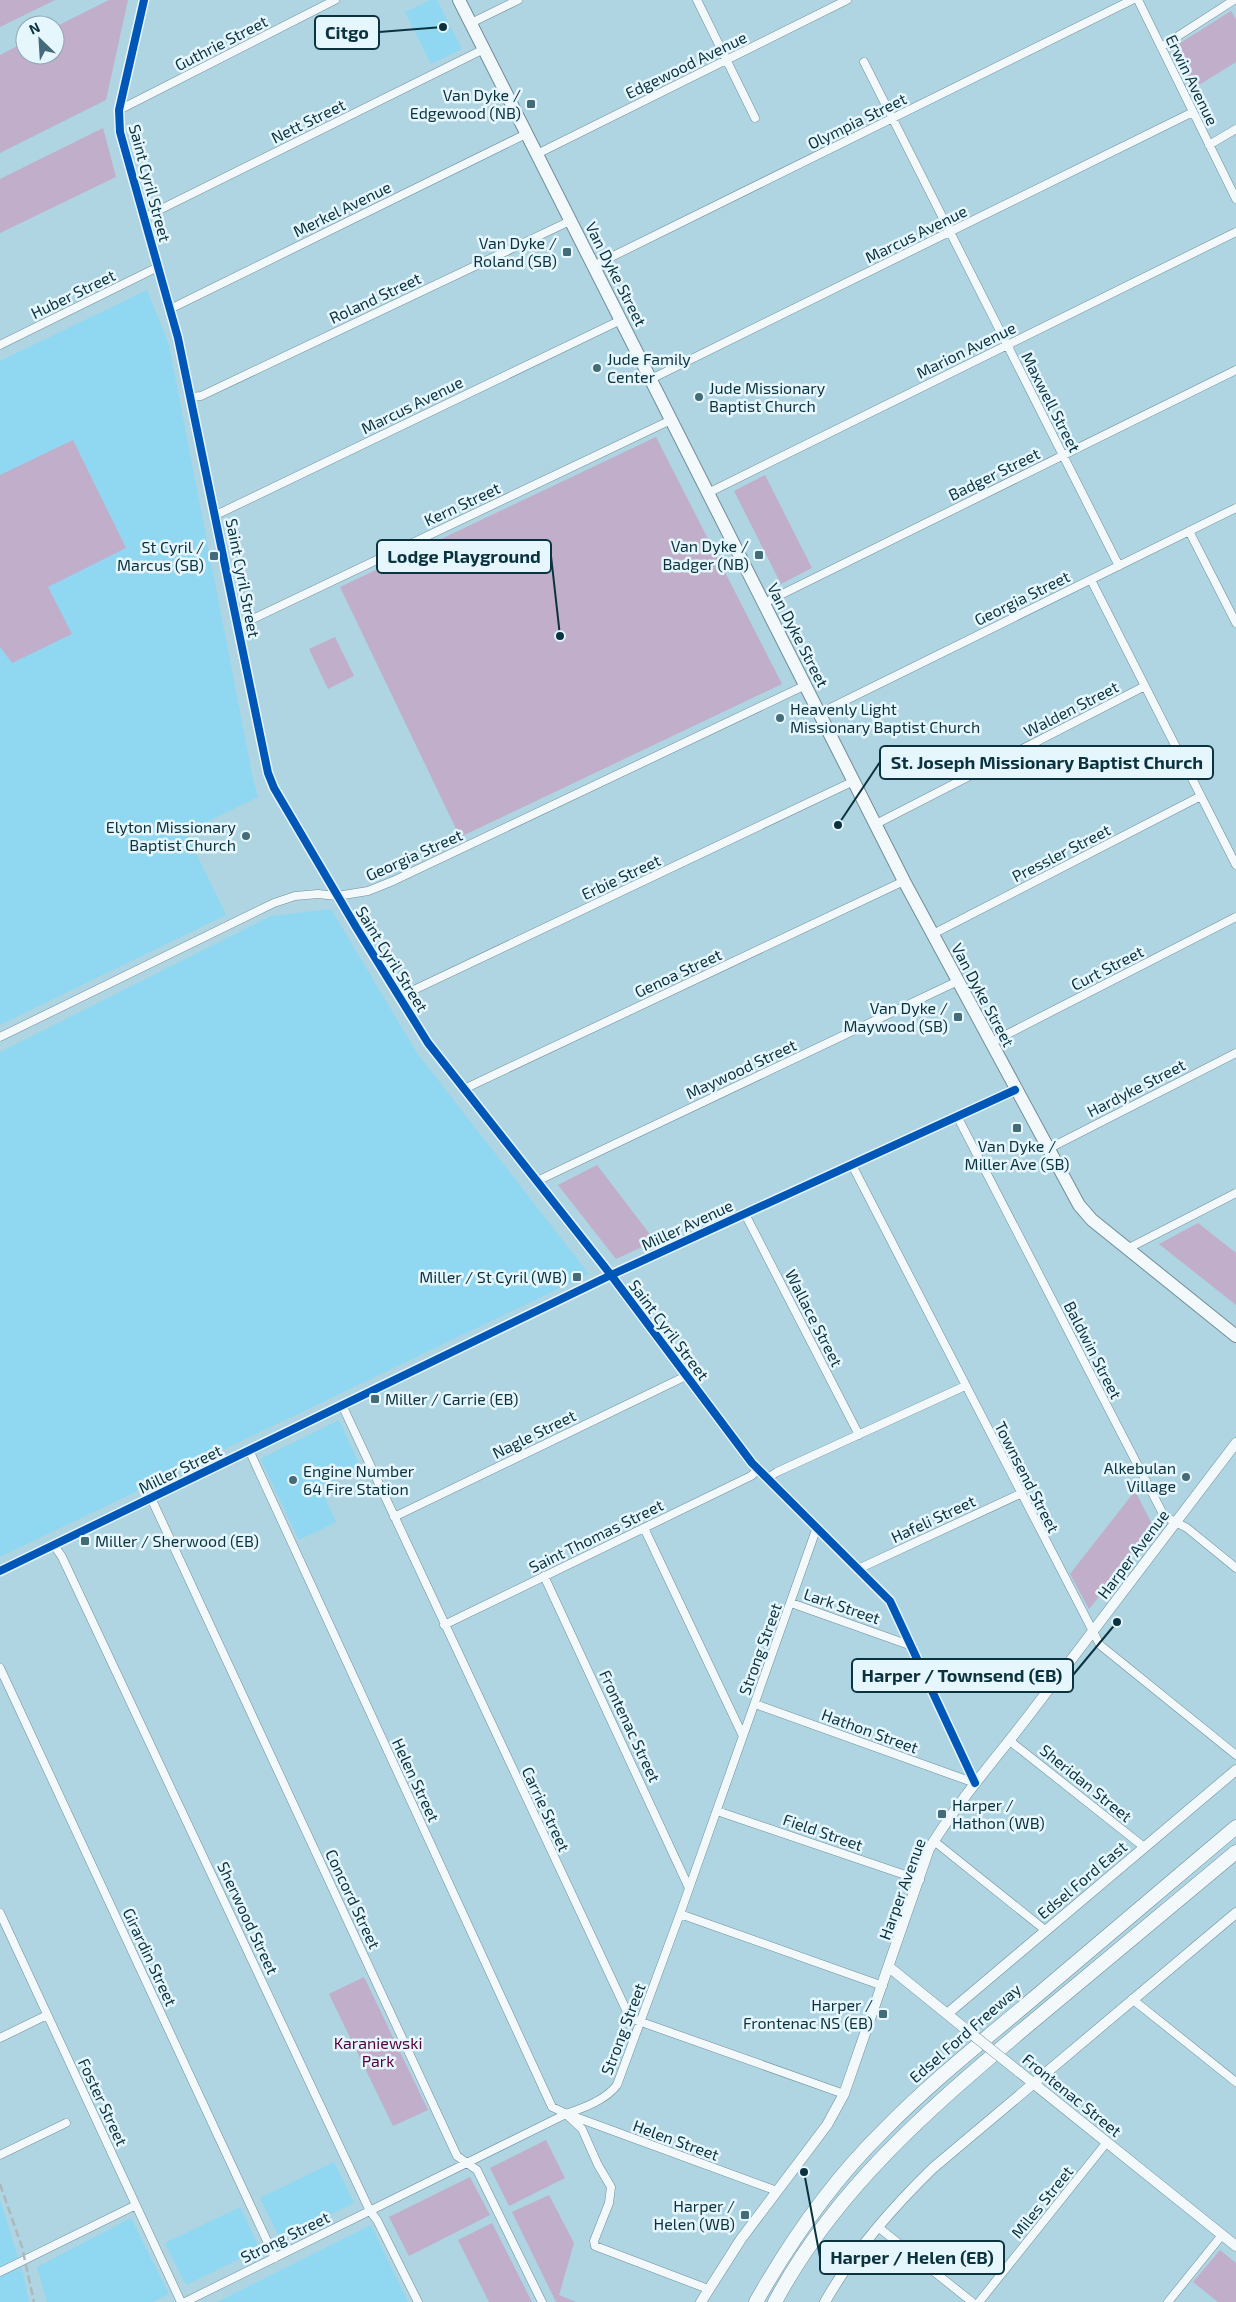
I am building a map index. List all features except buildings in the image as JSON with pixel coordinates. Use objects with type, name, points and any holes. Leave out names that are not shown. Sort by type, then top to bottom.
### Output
[{"type":"highway","name":"Edsel Ford Freeway","points":[[756,2302],[782,2258],[814,2211],[847,2170],[889,2125],[932,2084],[1236,1827]]},
{"type":"highway","name":"Edsel Ford Freeway","points":[[775,2302],[832,2215],[887,2150],[918,2120],[1100,1964],[1236,1852]]},
{"type":"main road","name":"Van Dyke Street","points":[[459,0],[904,881],[1048,1149],[1085,1212],[1127,1249],[1236,1336]]},
{"type":"street","name":"Saint Cyril Street","points":[[144,0],[119,110],[120,132],[170,309],[191,397],[270,780],[337,896],[428,1043],[611,1275],[758,1469],[890,1601],[975,1783]]},
{"type":"street","name":"Guthrie Street","points":[[119,110],[335,0]]},
{"type":"street","points":[[471,23],[518,0]]},
{"type":"street","points":[[697,0],[755,118]]},
{"type":"street","name":"Edgewood Avenue","points":[[536,154],[848,0]]},
{"type":"street","name":"Olympia Street","points":[[594,266],[1132,0]]},
{"type":"street","name":"Erwin Avenue","points":[[1138,0],[1236,199]]},
{"type":"street","points":[[1161,47],[1234,0]]},
{"type":"street","name":"Nett Street","points":[[145,217],[484,50]]},
{"type":"street","name":"Maxwell Street","points":[[864,62],[1118,566]]},
{"type":"street","name":"Marcus Avenue","points":[[651,380],[1192,112]]},
{"type":"street","points":[[1209,145],[1236,128]]},
{"type":"street","name":"Merkel Avenue","points":[[170,309],[526,134]]},
{"type":"street","name":"Roland Street","points":[[191,397],[201,396],[570,221]]},
{"type":"street","name":"Marion Avenue","points":[[708,493],[1236,232]]},
{"type":"street","name":"Huber Street","points":[[0,345],[158,267]]},
{"type":"street","name":"Marcus Avenue","points":[[216,515],[621,320]]},
{"type":"street","name":"Badger Street","points":[[764,603],[1236,370]]},
{"type":"street","name":"Kern Street","points":[[238,626],[671,420]]},
{"type":"street","name":"Georgia Street","points":[[820,713],[1236,508]]},
{"type":"street","points":[[1189,531],[1236,622]]},
{"type":"street","points":[[1091,580],[1236,865]]},
{"type":"street","name":"Georgia Street","points":[[0,1037],[274,903],[318,894],[337,896],[368,892],[806,685]]},
{"type":"street","name":"Walden Street","points":[[876,824],[1145,686]]},
{"type":"street","name":"Erbie Street","points":[[399,997],[854,781]]},
{"type":"street","name":"Pressler Street","points":[[933,934],[1201,796]]},
{"type":"street","name":"Genoa Street","points":[[464,1090],[904,881]]},
{"type":"street","name":"Curt Street","points":[[990,1043],[1236,917]]},
{"type":"street","name":"Maywood Street","points":[[537,1181],[958,982]]},
{"type":"street","name":"Hardyke Street","points":[[1048,1149],[1236,1052]]},
{"type":"street","name":"Miller Avenue","points":[[372,1391],[611,1275],[1015,1090]]},
{"type":"street","name":"Baldwin Street","points":[[958,1116],[1162,1512],[1166,1517],[1187,1528],[1236,1568]]},
{"type":"street","name":"Townsend Street","points":[[852,1165],[1092,1633],[1100,1645],[1236,1755]]},
{"type":"street","points":[[1127,1249],[1236,1193]]},
{"type":"street","name":"Wallace Street","points":[[745,1214],[859,1435]]},
{"type":"street","name":"Nagle Street","points":[[394,1517],[686,1376]]},
{"type":"street","points":[[768,1478],[776,1472],[965,1386]]},
{"type":"street","name":"Miller Street","points":[[0,1571],[372,1391]]},
{"type":"street","name":"Carrie Street","points":[[342,1406],[630,2018],[844,2094]]},
{"type":"street","name":"Harper Avenue","points":[[701,2302],[741,2239],[826,2125],[844,2094],[920,1880],[929,1849],[975,1783],[1010,1741],[1236,1443]]},
{"type":"street","name":"Helen Street","points":[[249,1450],[552,2107],[580,2120],[777,2191]]},
{"type":"street","name":"Saint Thomas Street","points":[[444,1625],[751,1476],[758,1469]]},
{"type":"street","name":"Hafeli Street","points":[[858,1569],[1020,1494]]},
{"type":"street","name":"Concord Street","points":[[151,1498],[456,2154],[477,2170],[542,2302]]},
{"type":"street","name":"Strong Street","points":[[183,2302],[613,2091],[617,2085],[680,1914],[742,1734],[755,1704],[817,1527]]},
{"type":"street","points":[[644,1528],[742,1734]]},
{"type":"street","name":"Sherwood Street","points":[[54,1545],[62,1556],[370,2211],[377,2220],[418,2302]]},
{"type":"street","name":"Frontenac Street","points":[[544,1576],[689,1888]]},
{"type":"street","name":"Lark Street","points":[[791,1603],[912,1646]]},
{"type":"street","name":"Girardin Street","points":[[0,1668],[275,2258]]},
{"type":"street","name":"Hathon Street","points":[[755,1704],[975,1783]]},
{"type":"street","name":"Sheridan Street","points":[[1010,1741],[1144,1847]]},
{"type":"street","name":"Edsel Ford East","points":[[947,2014],[1236,1770]]},
{"type":"street","name":"Field Street","points":[[717,1811],[920,1880]]},
{"type":"street","points":[[934,1841],[1045,1930]]},
{"type":"street","points":[[680,1914],[883,1986]]},
{"type":"street","points":[[825,2302],[878,2227],[933,2168],[1132,2000],[1234,1917]]},
{"type":"street","name":"Foster Street","points":[[1,1918],[183,2302]]},
{"type":"street","name":"Frontenac Street","points":[[889,1967],[1236,2246]]},
{"type":"street","points":[[1132,2000],[1236,2082]]},
{"type":"street","points":[[0,2038],[47,2015]]},
{"type":"street","points":[[566,2114],[582,2130],[598,2165],[611,2187],[609,2203],[594,2241],[595,2246],[708,2289]]},
{"type":"street","points":[[0,2156],[66,2123]]},
{"type":"street","name":"Miles Street","points":[[979,2302],[1107,2142]]},
{"type":"street","points":[[0,2272],[136,2205]]},
{"type":"street","points":[[878,2227],[972,2302]]},
{"type":"street","points":[[1168,2302],[1222,2235]]},
{"type":"shaded area","points":[[430,0],[437,0],[462,49],[431,64],[405,12]]},
{"type":"shaded area","points":[[147,290],[169,345],[258,797],[186,832],[226,915],[0,1025],[0,361]]},
{"type":"shaded area","points":[[331,909],[417,1053],[589,1274],[0,1557],[0,1052],[271,916]]},
{"type":"shaded area","points":[[339,1420],[361,1468],[320,1487],[336,1522],[299,1540],[260,1459]]},
{"type":"shaded area","points":[[334,2162],[354,2203],[280,2239],[260,2198]]},
{"type":"shaded area","points":[[0,2200],[23,2273],[29,2302],[0,2302]]},
{"type":"shaded area","points":[[240,2207],[260,2249],[186,2285],[165,2243]]},
{"type":"shaded area","points":[[131,2218],[169,2294],[153,2302],[47,2302],[37,2267]]},
{"type":"shaded area","points":[[371,2225],[408,2302],[217,2302]]},
{"type":"green space","points":[[0,0],[55,0],[24,15],[15,15],[15,20],[0,27]]},
{"type":"green space","points":[[109,0],[128,0],[106,100],[0,153],[0,55],[15,47],[15,65],[65,65],[65,22]]},
{"type":"green space","points":[[1231,11],[1236,19],[1236,62],[1194,88],[1174,47]]},
{"type":"green space","points":[[103,128],[116,177],[0,233],[0,179]]},
{"type":"green space","points":[[656,437],[782,684],[460,837],[340,587]]},
{"type":"green space","points":[[73,440],[126,548],[48,587],[72,634],[12,663],[0,647],[0,475]]},
{"type":"green space","points":[[765,475],[812,568],[781,584],[734,491]]},
{"type":"green space","points":[[335,637],[354,676],[328,689],[309,649]]},
{"type":"green space","points":[[597,1165],[655,1241],[616,1259],[558,1185]]},
{"type":"green space","points":[[1198,1223],[1236,1253],[1236,1305],[1159,1244]]},
{"type":"green space","points":[[1135,1491],[1154,1528],[1089,1609],[1070,1574]]},
{"type":"green space","name":"Karaniewski Park","points":[[364,1977],[428,2110],[393,2126],[329,1994]]},
{"type":"green space","points":[[546,2140],[565,2178],[509,2206],[490,2168]]},
{"type":"green space","points":[[470,2177],[490,2215],[409,2256],[389,2217]]},
{"type":"green space","points":[[549,2195],[574,2243],[559,2295],[576,2302],[556,2302],[512,2212]]},
{"type":"green space","points":[[492,2223],[532,2302],[489,2302],[458,2240]]},
{"type":"green space","points":[[1220,2250],[1236,2263],[1236,2302],[1218,2302],[1193,2282]]},
{"type":"railway","points":[[0,2184],[22,2247],[34,2302]]},
{"type":"cycle path","points":[[144,0],[119,110],[120,132],[178,338],[268,773],[274,788],[356,927],[428,1043],[611,1275],[752,1463],[890,1601],[975,1783]]},
{"type":"cycle path","points":[[0,1571],[611,1275],[1015,1090]]},
{"type":"place","name":"Citgo","points":[[443,27]]},
{"type":"place","name":"Van Dyke / Edgewood (NB)","points":[[531,104]]},
{"type":"place","name":"Van Dyke / Roland (SB)","points":[[567,252]]},
{"type":"place","name":"Jude Family Center","points":[[597,368]]},
{"type":"place","name":"Jude Missionary Baptist Church","points":[[699,397]]},
{"type":"place","name":"Van Dyke / Badger (NB)","points":[[759,555]]},
{"type":"place","name":"St Cyril / Marcus (SB)","points":[[214,556]]},
{"type":"place","name":"Lodge Playground","points":[[560,636]]},
{"type":"place","name":"Heavenly Light Missionary Baptist Church","points":[[780,718]]},
{"type":"place","name":"St. Joseph Missionary Baptist Church","points":[[838,825]]},
{"type":"place","name":"Elyton Missionary Baptist Church","points":[[246,836]]},
{"type":"place","name":"Van Dyke / Maywood (SB)","points":[[958,1017]]},
{"type":"place","name":"Van Dyke / Miller Ave (SB)","points":[[1017,1128]]},
{"type":"place","name":"Miller / St Cyril (WB)","points":[[577,1277]]},
{"type":"place","name":"Miller / Carrie (EB)","points":[[375,1399]]},
{"type":"place","name":"Alkebulan Village","points":[[1186,1477]]},
{"type":"place","name":"Engine Number 64 Fire Station","points":[[293,1480]]},
{"type":"place","name":"Miller / Sherwood (EB)","points":[[85,1541]]},
{"type":"place","name":"Harper / Townsend (EB)","points":[[1117,1622]]},
{"type":"place","name":"Harper / Hathon (WB)","points":[[942,1814]]},
{"type":"place","name":"Harper / Frontenac NS (EB)","points":[[883,2014]]},
{"type":"place","name":"Harper / Helen (EB)","points":[[804,2172]]},
{"type":"place","name":"Harper / Helen (WB)","points":[[745,2215]]}]
